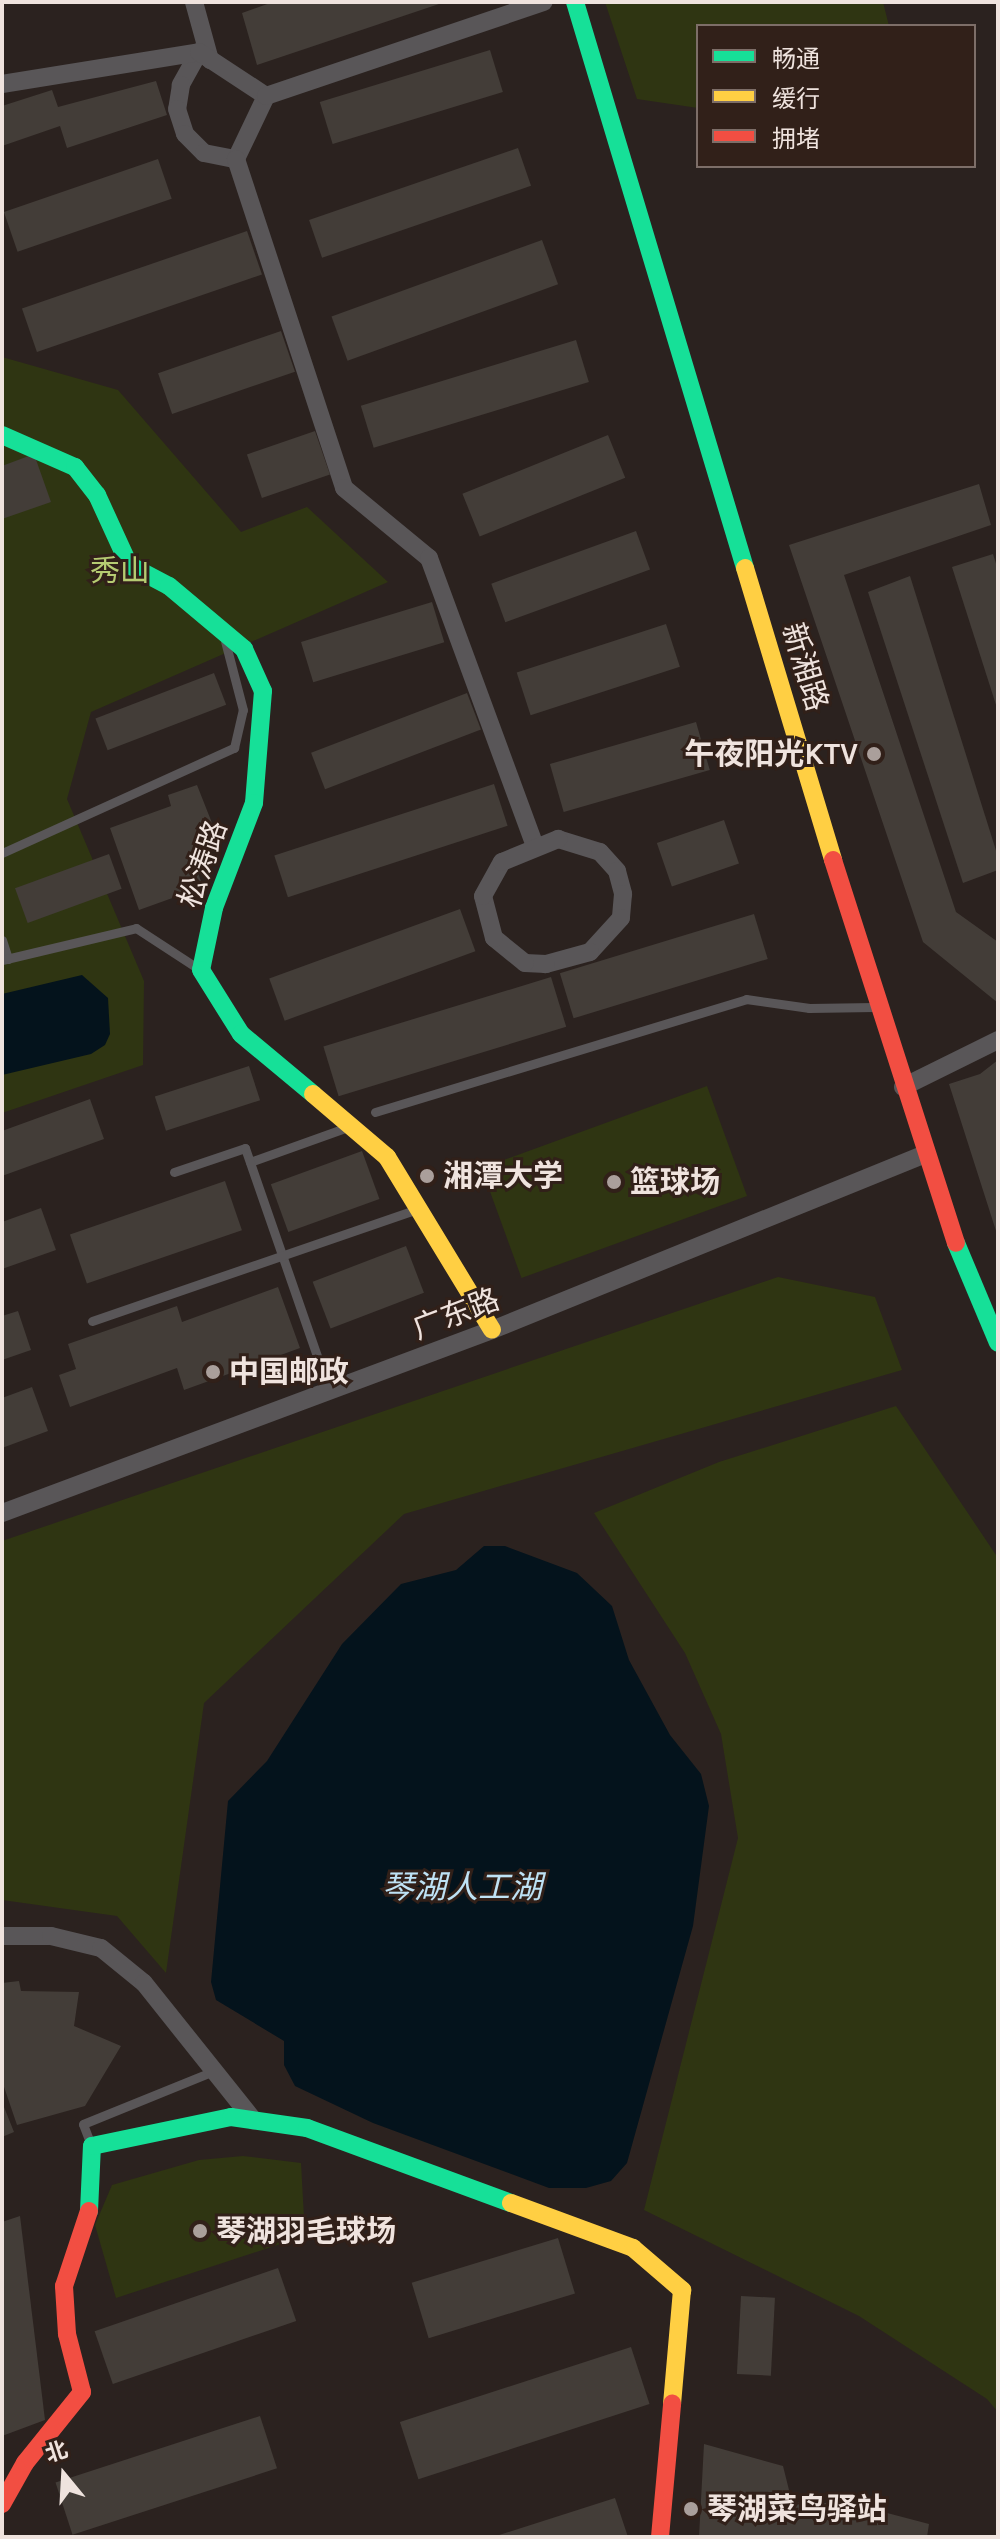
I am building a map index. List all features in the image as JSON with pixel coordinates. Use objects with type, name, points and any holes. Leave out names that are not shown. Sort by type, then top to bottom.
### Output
[{"type":"street","points":[[194,2],[205,56],[179,97],[185,134],[204,153],[236,159]]},
{"type":"street","points":[[535,846],[429,558],[344,488],[236,159],[266,96],[543,2]]},
{"type":"street","name":"新湘路","points":[[575,2],[877,1007],[969,1283],[998,1343]]},
{"type":"street","points":[[2,84],[205,56],[266,96]]},
{"type":"street","name":"松涛路","points":[[2,435],[75,467],[97,495],[129,565],[169,586],[221,625],[244,649],[263,691],[254,803],[214,908],[201,970]]},
{"type":"street","points":[[558,839],[580,843],[600,852],[617,871],[623,894],[621,918],[590,952],[546,964],[525,963],[494,938],[483,896],[490,876],[513,855],[535,846],[558,839]]},
{"type":"street","points":[[201,970],[241,1034],[387,1157],[492,1330]]},
{"type":"street","points":[[903,1087],[998,1040]]},
{"type":"street","name":"广东路","points":[[2,1513],[330,1393],[926,1154]]},
{"type":"street","points":[[2,1936],[51,1936],[101,1948],[144,1983],[211,2072],[254,2121]]},
{"type":"street","points":[[2,2504],[25,2463],[82,2392],[67,2334],[64,2286],[92,2202],[92,2146],[231,2117],[307,2128],[633,2248],[682,2290],[660,2537]]},
{"type":"lane","points":[[2,853],[234,748],[243,710],[221,625]]},
{"type":"lane","points":[[2,940],[5,960],[136,928],[201,970]]},
{"type":"lane","points":[[375,1112],[746,999],[809,1008],[877,1007]]},
{"type":"lane","points":[[250,1162],[350,1126]]},
{"type":"lane","points":[[174,1172],[245,1148],[330,1393]]},
{"type":"lane","points":[[92,1321],[419,1209]]},
{"type":"lane","points":[[92,2146],[83,2124],[211,2072]]},
{"type":"green space","points":[[605,2],[883,2],[888,24],[696,24],[696,108],[637,99]]},
{"type":"green space","name":"秀山","points":[[2,357],[118,390],[241,532],[307,507],[388,582],[91,712],[67,799],[144,981],[143,1065],[2,1113]]},
{"type":"green space","name":"篮球场","points":[[707,1086],[747,1196],[521,1278],[481,1168]]},
{"type":"green space","points":[[778,1277],[875,1297],[902,1370],[404,1514],[204,1703],[166,1973],[117,1916],[2,1900],[2,1541]]},
{"type":"green space","points":[[896,1406],[998,1558],[998,2412],[987,2399],[859,2316],[644,2210],[738,1838],[721,1734],[685,1653],[594,1513],[719,1462]]},
{"type":"green space","name":"琴湖羽毛球场","points":[[243,2156],[301,2163],[305,2236],[116,2298],[95,2225],[112,2185],[199,2160]]},
{"type":"water","points":[[82,975],[108,998],[110,1034],[105,1045],[91,1054],[2,1075],[2,994]]},
{"type":"water","name":"琴湖人工湖","points":[[484,1546],[505,1546],[577,1573],[612,1606],[629,1660],[670,1735],[701,1774],[709,1806],[693,1926],[627,2163],[611,2181],[586,2188],[549,2188],[373,2123],[295,2086],[284,2065],[284,2041],[216,2000],[211,1982],[228,1801],[267,1761],[342,1644],[401,1584],[456,1570]]},
{"type":"building","points":[[273,2],[442,3],[257,65],[242,13]]},
{"type":"building","points":[[490,50],[503,92],[333,144],[320,102]]},
{"type":"building","points":[[156,81],[167,115],[67,148],[60,126],[2,146],[2,106],[52,90],[58,107]]},
{"type":"building","points":[[518,148],[531,186],[322,258],[309,220]]},
{"type":"building","points":[[158,159],[172,199],[18,252],[4,212]]},
{"type":"building","points":[[247,231],[262,274],[37,352],[22,308]]},
{"type":"building","points":[[542,240],[558,284],[348,361],[332,317]]},
{"type":"building","points":[[281,331],[295,372],[172,414],[158,373]]},
{"type":"building","points":[[576,340],[589,382],[374,448],[361,406]]},
{"type":"building","points":[[315,431],[330,474],[262,498],[247,454]]},
{"type":"building","points":[[608,435],[625,478],[480,536],[462,494]]},
{"type":"building","points":[[34,454],[51,502],[2,519],[2,466]]},
{"type":"building","points":[[979,484],[991,525],[844,575],[956,912],[998,942],[998,1003],[923,942],[789,545]]},
{"type":"building","points":[[636,531],[650,570],[505,622],[491,584]]},
{"type":"building","points":[[993,554],[998,570],[997,708],[952,567]]},
{"type":"building","points":[[910,576],[998,857],[998,870],[963,883],[868,592]]},
{"type":"building","points":[[432,602],[444,642],[313,682],[301,642]]},
{"type":"building","points":[[666,624],[680,667],[531,715],[517,673]]},
{"type":"building","points":[[214,673],[226,705],[108,750],[95,719]]},
{"type":"building","points":[[467,693],[481,729],[325,789],[311,753]]},
{"type":"building","points":[[696,722],[710,770],[564,812],[550,764]]},
{"type":"building","points":[[494,784],[508,826],[288,897],[274,855]]},
{"type":"building","points":[[197,785],[212,823],[209,850],[192,856],[203,887],[139,910],[110,828],[171,806],[168,795]]},
{"type":"building","points":[[724,820],[739,863],[672,887],[657,843]]},
{"type":"building","points":[[109,854],[122,889],[28,923],[15,888]]},
{"type":"building","points":[[460,909],[475,951],[285,1021],[269,978]]},
{"type":"building","points":[[754,914],[768,959],[574,1018],[560,973]]},
{"type":"building","points":[[551,977],[566,1027],[339,1096],[323,1047]]},
{"type":"building","points":[[998,1060],[997,1234],[949,1084],[980,1074]]},
{"type":"building","points":[[249,1066],[260,1100],[166,1131],[155,1097]]},
{"type":"building","points":[[90,1099],[104,1139],[2,1176],[2,1131]]},
{"type":"building","points":[[362,1151],[379,1199],[288,1232],[271,1184]]},
{"type":"building","points":[[225,1181],[242,1230],[87,1284],[70,1234]]},
{"type":"building","points":[[41,1208],[56,1250],[2,1269],[2,1222]]},
{"type":"building","points":[[406,1246],[424,1293],[331,1329],[313,1282]]},
{"type":"building","points":[[278,1287],[300,1348],[184,1390],[177,1368],[70,1407],[59,1375],[76,1369],[68,1344],[177,1306],[182,1322]]},
{"type":"building","points":[[18,1311],[31,1350],[2,1360],[2,1316]]},
{"type":"building","points":[[32,1387],[48,1431],[2,1448],[2,1398]]},
{"type":"building","points":[[19,1981],[21,1991],[79,1992],[74,2026],[121,2046],[85,2106],[17,2125],[2,2081],[2,1983]]},
{"type":"building","points":[[2,2102],[14,2132],[2,2137]]},
{"type":"building","points":[[20,2216],[45,2420],[2,2436],[2,2222]]},
{"type":"building","points":[[558,2238],[575,2293],[429,2338],[412,2283]]},
{"type":"building","points":[[278,2268],[296,2321],[113,2384],[95,2331]]},
{"type":"building","points":[[741,2296],[775,2298],[771,2376],[737,2374]]},
{"type":"building","points":[[631,2347],[650,2404],[418,2479],[400,2422]]},
{"type":"building","points":[[260,2416],[277,2468],[73,2535],[56,2482]]},
{"type":"building","points":[[704,2444],[783,2466],[792,2502],[853,2504],[929,2524],[927,2537],[699,2537]]},
{"type":"building","points":[[615,2498],[628,2537],[496,2537],[496,2536]]},
{"type":"traffic: fast","points":[[575,2],[745,568]]},
{"type":"traffic: fast","points":[[2,435],[75,467],[97,495],[129,565],[169,586],[244,649],[263,691],[254,803],[214,908],[201,970],[241,1034],[313,1094]]},
{"type":"traffic: fast","points":[[956,1243],[998,1343]]},
{"type":"traffic: fast","points":[[89,2211],[92,2146],[231,2117],[307,2128],[511,2203]]},
{"type":"traffic: slow","points":[[745,568],[833,860]]},
{"type":"traffic: slow","points":[[313,1094],[387,1157],[492,1330]]},
{"type":"traffic: slow","points":[[511,2203],[633,2248],[682,2290],[672,2404]]},
{"type":"traffic: jam","points":[[833,860],[956,1243]]},
{"type":"traffic: jam","points":[[2,2504],[25,2463],[82,2392],[67,2334],[64,2286],[89,2211]]},
{"type":"traffic: jam","points":[[660,2537],[672,2404]]},
{"type":"place","name":"午夜阳光KTV","points":[[874,754]]},
{"type":"place","name":"湘潭大学","points":[[427,1176]]},
{"type":"place","name":"篮球场","points":[[614,1182]]},
{"type":"place","name":"中国邮政","points":[[213,1372]]},
{"type":"place","name":"琴湖羽毛球场","points":[[200,2231]]},
{"type":"place","name":"琴湖菜鸟驿站","points":[[691,2509]]}]
